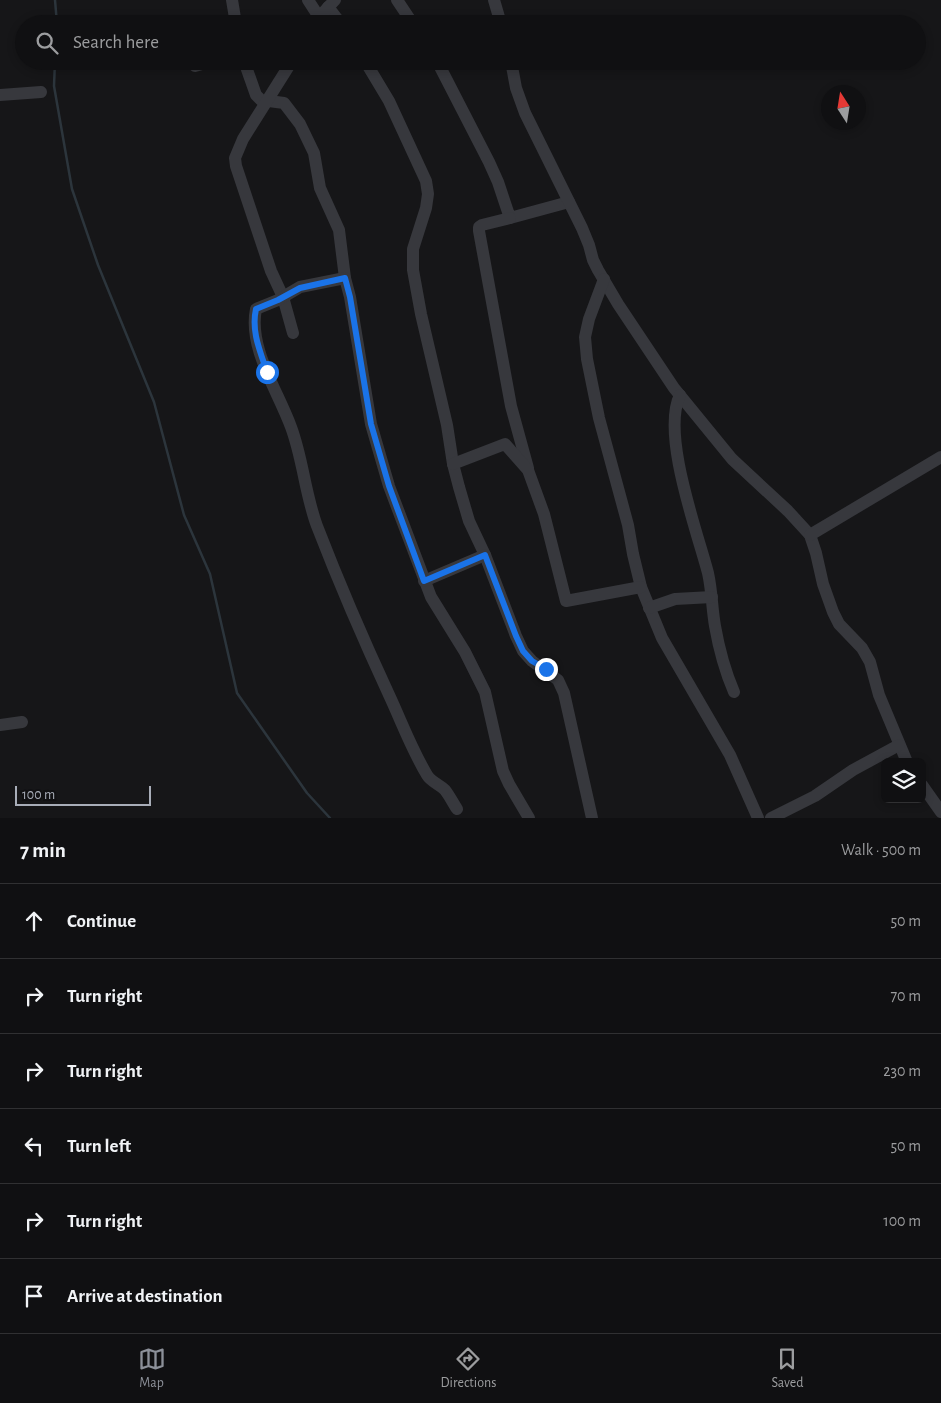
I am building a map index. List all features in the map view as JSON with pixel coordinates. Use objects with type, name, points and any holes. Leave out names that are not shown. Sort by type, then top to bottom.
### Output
[{"type":"street","points":[[232,0],[234,15]]},
{"type":"street","points":[[308,0],[324,12]]},
{"type":"street","points":[[398,0],[407,15]]},
{"type":"street","points":[[494,0],[498,15]]},
{"type":"street","points":[[247,70],[256,95],[261,100],[284,103],[300,124],[314,153],[320,188],[339,230],[345,278],[352,306],[371,424],[389,486],[431,597],[465,652],[485,692],[503,771],[530,818]]},
{"type":"street","points":[[286,70],[243,138],[235,158],[271,271],[283,297],[294,333]]},
{"type":"street","points":[[370,70],[389,101],[426,181],[428,194],[426,208],[413,250],[413,270],[421,314],[448,426],[453,464],[469,521],[485,555],[523,651],[532,661],[546,669],[558,680],[564,692],[592,818]]},
{"type":"street","points":[[442,70],[489,162],[510,218]]},
{"type":"street","points":[[513,70],[516,88],[526,113],[589,245],[593,260],[618,304],[680,395],[732,459],[788,511],[810,535],[823,584],[833,612],[839,624],[862,648],[870,662],[879,695],[905,758]]},
{"type":"street","points":[[0,95],[41,92]]},
{"type":"street","points":[[569,202],[479,227],[511,406],[528,470],[544,514],[566,601],[641,587]]},
{"type":"street","points":[[345,278],[300,288],[256,309],[254,317],[256,338],[267,372],[291,427],[301,459],[307,492],[316,524],[351,609],[410,744],[429,778],[445,790],[456,809]]},
{"type":"street","points":[[604,279],[589,319],[585,337],[587,359],[601,427],[628,525],[632,554],[641,587],[662,638],[730,755],[758,818]]},
{"type":"street","points":[[680,395],[674,417],[678,456],[688,503],[708,575],[719,647],[725,671],[734,692]]},
{"type":"street","points":[[453,464],[505,444],[528,470]]},
{"type":"street","points":[[810,535],[941,457]]},
{"type":"street","points":[[424,581],[485,555]]},
{"type":"street","points":[[650,608],[675,599],[712,597]]},
{"type":"street","points":[[0,725],[22,722]]},
{"type":"street","points":[[771,818],[814,796],[853,770],[899,745]]},
{"type":"street","points":[[926,791],[941,812]]},
{"type":"waterway","points":[[55,0],[56,15]]},
{"type":"waterway","points":[[55,70],[54,86],[72,189],[98,265],[154,402],[184,515],[210,574],[237,693],[307,793],[330,818]]},
{"type":"route","points":[[267,372],[254,329],[256,309],[300,288],[345,278],[359,347],[371,424],[389,486],[424,581],[485,555],[494,582],[523,651],[532,661],[546,669]]}]
